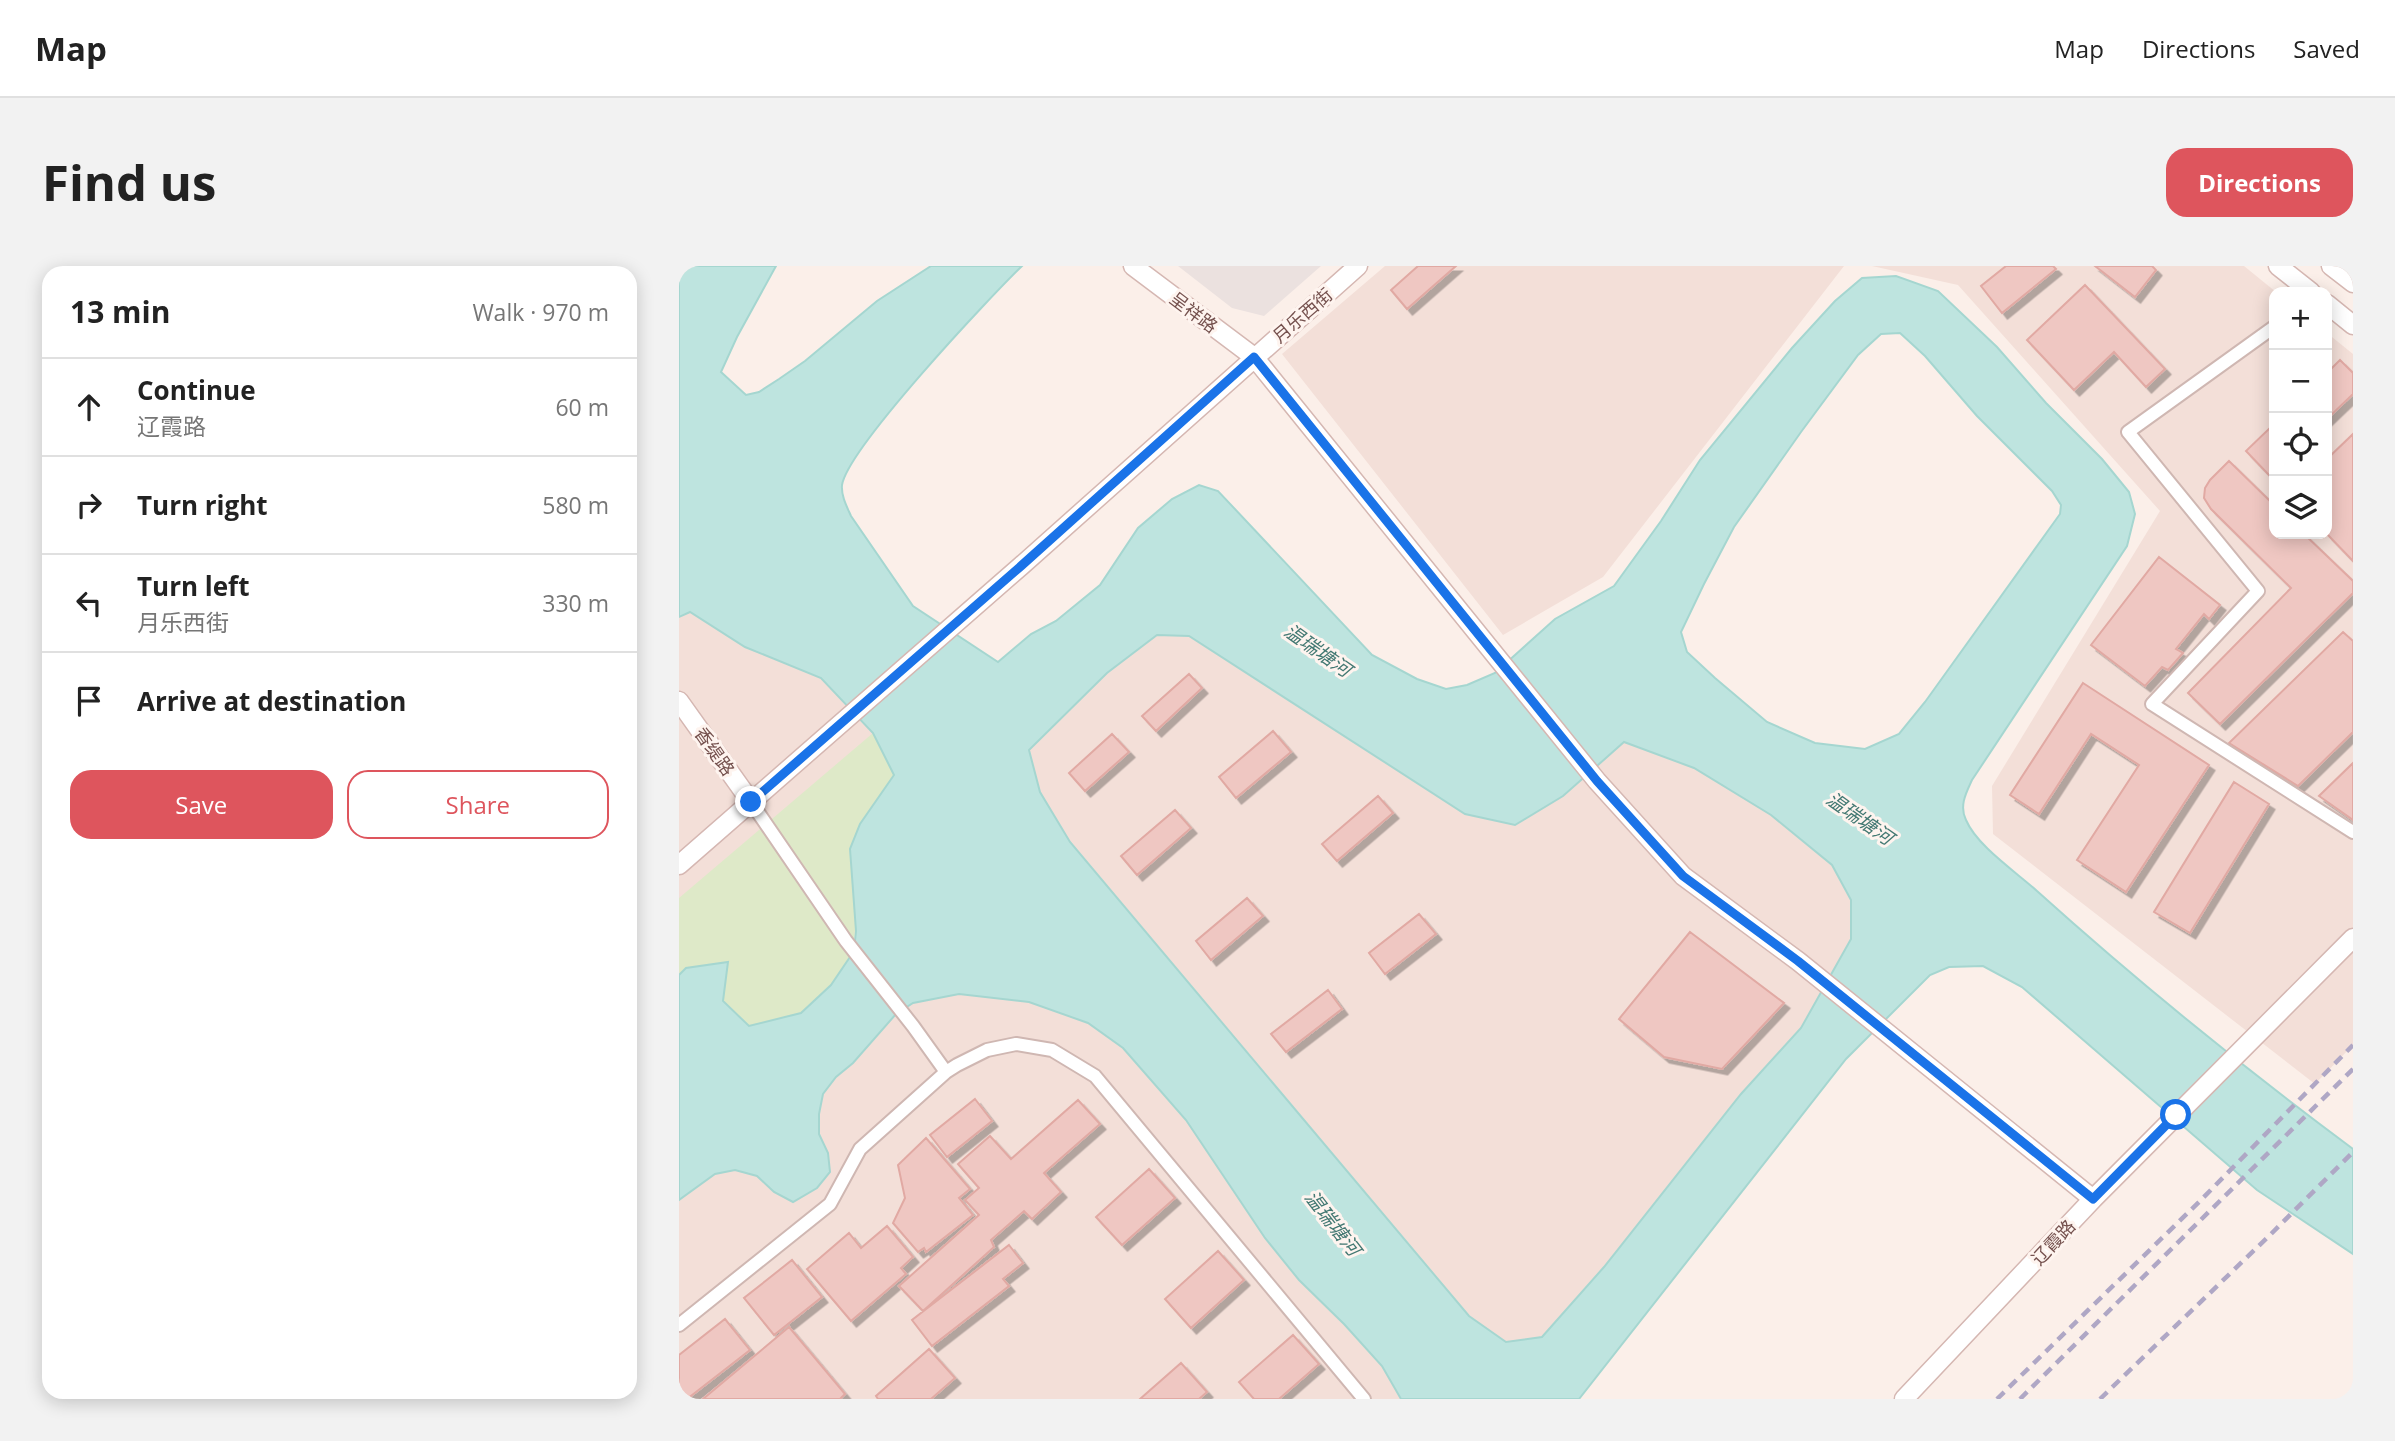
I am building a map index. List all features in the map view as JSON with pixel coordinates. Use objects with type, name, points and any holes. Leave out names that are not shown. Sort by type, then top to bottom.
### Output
[{"type":"street","name":"呈祥路","points":[[1133,266],[1254,357],[1597,781],[1683,876],[1798,961],[2093,1199]]},
{"type":"street","name":"月乐西街","points":[[679,865],[1358,266]]},
{"type":"street","points":[[2278,266],[2305,287]]},
{"type":"street","points":[[2331,266],[2353,284]]},
{"type":"street","points":[[2332,308],[2353,325]]},
{"type":"street","points":[[2269,331],[2128,432],[2258,591],[2153,704],[2353,832]]},
{"type":"street","name":"香缇路","points":[[679,701],[751,802]]},
{"type":"street","points":[[751,802],[846,941],[946,1072]]},
{"type":"street","name":"辽霞路","points":[[1904,1399],[2093,1199],[2353,938]]},
{"type":"street","points":[[679,1325],[830,1204],[860,1149],[946,1072],[987,1049],[1016,1044],[1052,1050],[1095,1076],[1364,1399]]},
{"type":"shaded area","points":[[1178,266],[1321,266],[1264,316],[1232,308]]},
{"type":"shaded area","points":[[1385,266],[1844,266],[1603,577],[1503,635],[1282,354]]},
{"type":"shaded area","points":[[1872,266],[2244,266],[2270,287],[2269,539],[2332,539],[2332,337],[2353,354],[2353,1045],[2315,1084],[1993,834],[1992,786],[2160,511],[1958,285]]},
{"type":"shaded area","points":[[690,612],[745,647],[821,678],[873,733],[894,775],[749,1026],[686,968],[679,975],[679,617]]},
{"type":"shaded area","points":[[1157,635],[1189,636],[1465,814],[1515,825],[1563,796],[1623,742],[1694,768],[1771,815],[1832,865],[1851,900],[1851,939],[1801,1028],[1741,1094],[1604,1267],[1542,1337],[1505,1342],[1469,1316],[1070,842],[1040,792],[1029,750],[1107,673]]},
{"type":"shaded area","points":[[959,994],[1029,1002],[1088,1023],[1123,1048],[1186,1120],[1265,1238],[1299,1280],[1382,1366],[1401,1399],[679,1399],[679,1200],[715,1174],[735,1170],[757,1176],[774,1192],[828,1153],[819,1135],[819,1114],[823,1094],[836,1077],[853,1063],[896,1014],[913,1003]]},
{"type":"green space","points":[[873,733],[894,775],[860,824],[854,951],[832,985],[801,1013],[749,1026],[686,968],[679,975],[679,898]]},
{"type":"water","name":"温瑞塘河","points":[[679,266],[776,266],[721,372],[746,395],[759,392],[805,361],[877,301],[931,266],[1022,266],[893,408],[850,466],[842,485],[843,497],[851,516],[913,606],[998,662],[1031,634],[1056,621],[1100,585],[1138,528],[1172,499],[1199,485],[1218,491],[1372,655],[1417,679],[1446,689],[1467,685],[1495,673],[1555,619],[1614,586],[1661,521],[1700,460],[1792,348],[1835,301],[1862,278],[1896,276],[1938,291],[1997,347],[2046,403],[2102,459],[2129,492],[2135,514],[2127,546],[1972,780],[1963,805],[1966,820],[1988,849],[2114,958],[2232,1056],[2353,1149],[2353,1254],[2257,1190],[2022,987],[1983,966],[1949,967],[1930,975],[1846,1059],[1579,1399],[1401,1399],[1382,1366],[1299,1280],[1265,1238],[1186,1120],[1123,1048],[1088,1023],[1029,1002],[959,994],[913,1003],[896,1014],[823,1094],[819,1134],[828,1153],[830,1172],[817,1188],[793,1202],[774,1192],[757,1176],[735,1170],[715,1174],[679,1200],[679,975],[686,968],[728,962],[723,1001],[749,1026],[801,1013],[831,985],[854,951],[856,931],[850,849],[860,824],[894,775],[873,733],[821,678],[745,647],[690,612],[679,617]],"holes":[[[1900,333],[2052,491],[2061,505],[2060,514],[1899,734],[1865,749],[1815,743],[1767,722],[1687,652],[1681,632],[1734,527],[1801,432],[1858,355],[1881,334]],[[1157,635],[1189,636],[1465,814],[1515,825],[1563,796],[1624,742],[1694,768],[1771,815],[1832,865],[1851,900],[1851,939],[1801,1028],[1741,1094],[1604,1267],[1542,1337],[1506,1342],[1469,1316],[1070,842],[1040,792],[1029,750],[1107,673]]]},
{"type":"building","points":[[1418,266],[1456,266],[1407,309],[1391,290]]},
{"type":"building","points":[[2006,266],[2053,266],[2056,269],[2002,313],[1981,286]]},
{"type":"building","points":[[2095,266],[2152,266],[2156,270],[2135,297]]},
{"type":"building","points":[[2085,285],[2165,369],[2146,387],[2114,352],[2074,390],[2027,340]]},
{"type":"building","points":[[2340,360],[2353,373],[2353,394],[2332,414],[2332,413],[2332,368]]},
{"type":"building","points":[[2269,429],[2269,475],[2246,451]]},
{"type":"building","points":[[2353,434],[2353,561],[2332,539],[2332,454]]},
{"type":"building","points":[[2229,461],[2269,500],[2269,539],[2309,539],[2353,581],[2353,593],[2220,724],[2188,693],[2291,588],[2211,509],[2204,498],[2205,488]]},
{"type":"building","points":[[2159,557],[2220,605],[2209,619],[2204,614],[2176,649],[2183,653],[2168,670],[2162,667],[2145,686],[2091,645]]},
{"type":"building","points":[[2343,632],[2353,641],[2353,732],[2298,786],[2229,743]]},
{"type":"building","points":[[1189,674],[1202,688],[1156,731],[1142,716]]},
{"type":"building","points":[[2083,683],[2209,765],[2126,892],[2077,860],[2139,765],[2091,734],[2039,814],[2010,795]]},
{"type":"building","points":[[1273,731],[1291,752],[1236,798],[1219,777]]},
{"type":"building","points":[[1112,734],[1129,752],[1085,791],[1069,773]]},
{"type":"building","points":[[2353,763],[2353,820],[2319,796]]},
{"type":"building","points":[[2234,782],[2269,804],[2190,933],[2154,912]]},
{"type":"building","points":[[1378,796],[1393,813],[1337,861],[1322,844]]},
{"type":"building","points":[[1175,810],[1191,828],[1137,875],[1121,856]]},
{"type":"building","points":[[1247,898],[1263,916],[1211,960],[1196,941]]},
{"type":"building","points":[[1419,914],[1436,934],[1385,974],[1369,953]]},
{"type":"building","points":[[1690,932],[1784,1003],[1722,1069],[1664,1057],[1619,1019]]},
{"type":"building","points":[[1328,990],[1342,1009],[1286,1052],[1271,1034]]},
{"type":"building","points":[[975,1099],[992,1121],[947,1157],[930,1135]]},
{"type":"building","points":[[1078,1100],[1100,1124],[1044,1173],[1061,1192],[1032,1219],[1024,1211],[991,1240],[994,1247],[923,1311],[899,1286],[979,1215],[965,1200],[979,1188],[958,1164],[990,1136],[1011,1159]]},
{"type":"building","points":[[926,1138],[970,1189],[959,1198],[973,1215],[926,1252],[924,1248],[918,1252],[893,1223],[905,1198],[898,1165]]},
{"type":"building","points":[[1149,1169],[1175,1198],[1122,1245],[1096,1217]]},
{"type":"building","points":[[887,1226],[913,1257],[901,1268],[906,1274],[851,1321],[807,1269],[849,1233],[861,1248]]},
{"type":"building","points":[[1009,1245],[1023,1263],[1003,1279],[1009,1286],[932,1346],[912,1320]]},
{"type":"building","points":[[1218,1251],[1244,1280],[1191,1328],[1165,1299]]},
{"type":"building","points":[[792,1260],[822,1297],[774,1335],[744,1298]]},
{"type":"building","points":[[725,1319],[750,1350],[687,1399],[679,1399],[679,1355]]},
{"type":"building","points":[[789,1327],[845,1394],[840,1399],[703,1399]]},
{"type":"building","points":[[1293,1335],[1319,1364],[1279,1399],[1254,1399],[1239,1382]]},
{"type":"building","points":[[929,1349],[955,1378],[931,1399],[878,1399],[876,1396]]},
{"type":"building","points":[[1181,1363],[1207,1392],[1199,1399],[1140,1399]]},
{"type":"railway","points":[[1997,1399],[2199,1202],[2353,1045]]},
{"type":"railway","points":[[2020,1399],[2353,1069]]},
{"type":"railway","points":[[2100,1399],[2353,1152]]},
{"type":"route","points":[[751,802],[1021,566],[1254,357],[1597,781],[1683,876],[1798,961],[2093,1199],[2176,1115]]}]
